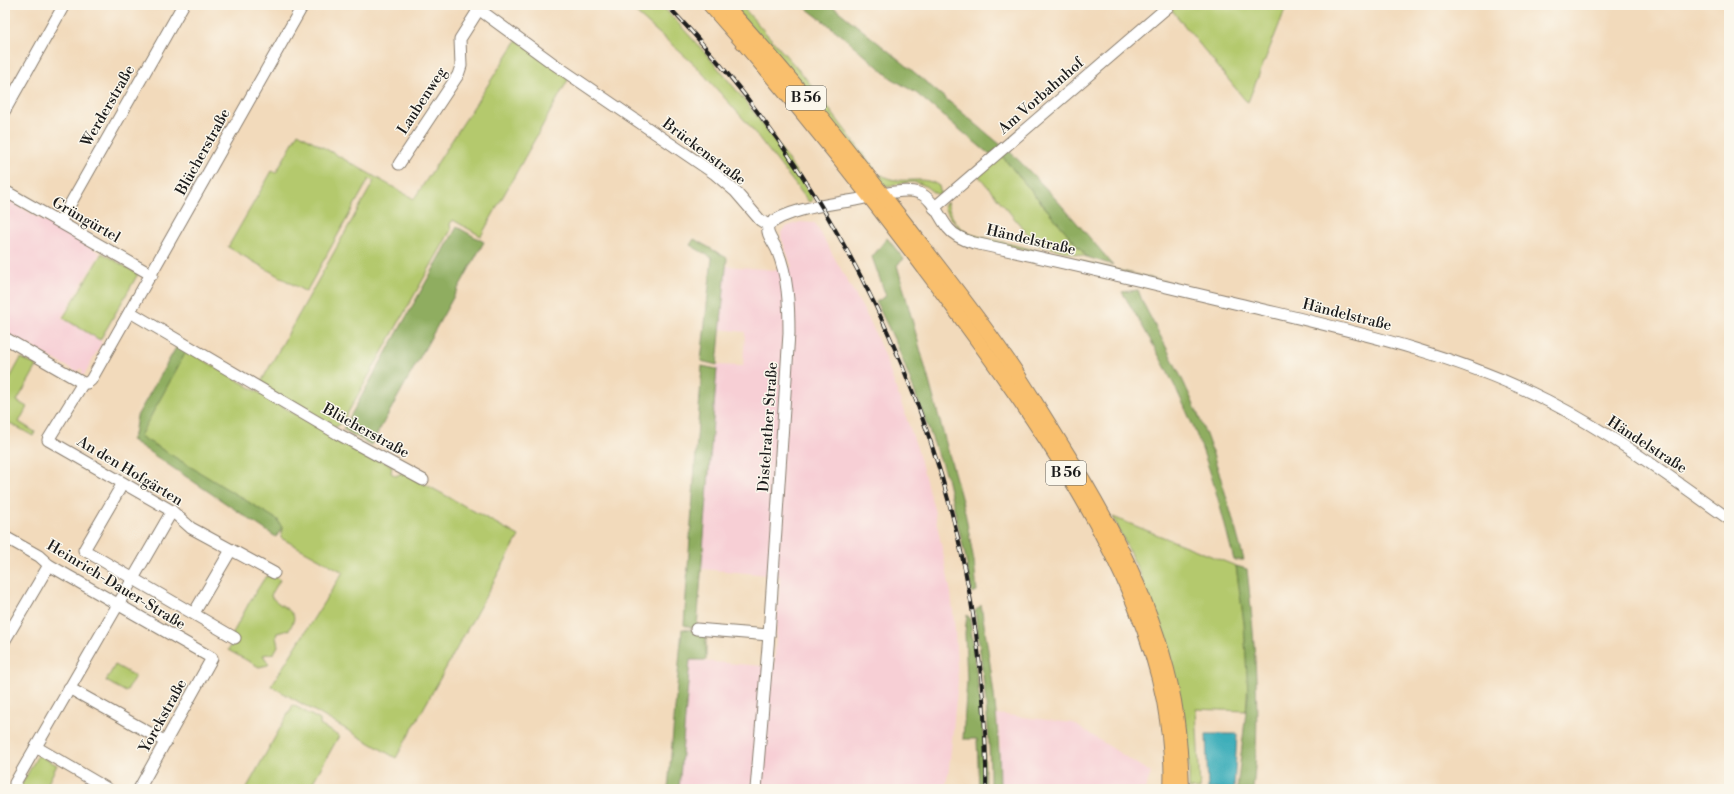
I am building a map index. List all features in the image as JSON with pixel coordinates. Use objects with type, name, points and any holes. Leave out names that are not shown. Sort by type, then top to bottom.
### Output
[{"type":"main road","name":"B 56","points":[[710,5],[876,196],[1013,368],[1074,465],[1114,535],[1140,589],[1157,634],[1174,700],[1180,742],[1182,789]]},
{"type":"main road","name":"B 56","points":[[725,5],[776,61],[876,196],[1017,398],[1079,494],[1104,540],[1130,594],[1144,628],[1158,676],[1169,729],[1172,776],[1171,789]]},
{"type":"street","points":[[5,110],[64,5]]},
{"type":"street","name":"Werderstraße","points":[[60,222],[183,5]]},
{"type":"street","name":"Blücherstraße","points":[[85,383],[91,380],[152,275],[217,156],[303,5]]},
{"type":"street","name":"Am Vorbahnhof","points":[[934,208],[1167,6]]},
{"type":"street","name":"Laubenweg","points":[[399,164],[458,75],[461,66],[460,39],[476,7]]},
{"type":"street","name":"Brückenstraße","points":[[476,7],[551,62],[715,174],[735,191],[760,220],[768,225]]},
{"type":"street","name":"Grüngürtel","points":[[5,191],[152,275]]},
{"type":"street","points":[[768,225],[775,220],[797,212],[836,203],[906,191],[919,193],[926,198],[934,208]]},
{"type":"street","name":"Händelstraße","points":[[934,208],[948,228],[964,239],[974,243],[1382,338],[1468,366],[1547,401],[1636,455],[1729,519]]},
{"type":"street","name":"Distelrather Straße","points":[[756,789],[769,635],[789,341],[787,290],[783,268],[777,250],[767,230],[768,225]]},
{"type":"street","name":"Blücherstraße","points":[[130,312],[262,390],[423,480]]},
{"type":"street","points":[[5,338],[85,383]]},
{"type":"street","name":"An den Hofgärten","points":[[85,383],[48,440],[172,511],[192,528],[274,574]]},
{"type":"street","points":[[123,483],[84,550],[235,638]]},
{"type":"street","points":[[15,784],[172,511]]},
{"type":"street","name":"Heinrich-Dauer-Straße","points":[[5,537],[39,556],[49,565],[212,658]]},
{"type":"street","points":[[194,613],[231,550]]},
{"type":"street","points":[[5,640],[49,565]]},
{"type":"street","points":[[696,629],[769,635]]},
{"type":"street","name":"Yorckstraße","points":[[138,789],[166,742],[212,658]]},
{"type":"street","points":[[69,688],[166,742]]},
{"type":"street","points":[[36,747],[108,789]]},
{"type":"shaded area","points":[[5,198],[100,253],[61,318],[102,342],[84,375],[81,374],[83,370],[80,368],[77,372],[7,333],[9,329],[5,327]]},
{"type":"shaded area","points":[[800,222],[815,223],[871,323],[886,360],[917,448],[934,509],[951,593],[958,681],[949,769],[945,789],[679,789],[690,660],[774,667],[780,576],[702,569],[717,365],[743,366],[745,332],[721,329],[726,266],[775,270],[792,267],[781,237],[782,231],[785,227]]},
{"type":"shaded area","points":[[997,714],[1073,723],[1151,773],[1145,789],[1000,789],[1000,744]]},
{"type":"green space","points":[[627,5],[661,5],[706,54],[748,105],[790,162],[813,200],[809,202],[748,124],[696,66]]},
{"type":"green space","points":[[732,5],[741,5],[804,76],[874,168],[873,172]]},
{"type":"green space","points":[[802,5],[831,5],[1002,146],[990,155],[916,93],[891,78],[840,34]]},
{"type":"green space","points":[[1176,5],[1287,5],[1248,102],[1171,9]]},
{"type":"green space","points":[[517,40],[569,78],[481,236],[453,220],[450,224],[451,230],[342,423],[334,428],[260,385],[374,181],[369,179],[306,292],[228,247],[272,171],[276,173],[298,133],[414,199]]},
{"type":"green space","points":[[1008,150],[1049,192],[1113,265],[1087,257],[1001,155]]},
{"type":"green space","points":[[1001,155],[1087,257],[1036,244],[978,175]]},
{"type":"green space","points":[[882,175],[896,180],[925,180],[932,182],[939,186],[941,195],[935,193],[924,185],[913,182],[886,186],[876,176]]},
{"type":"green space","points":[[947,202],[950,212],[959,226],[963,230],[973,235],[1176,284],[969,237],[956,224],[945,209],[944,206]]},
{"type":"green space","points":[[457,227],[484,242],[371,445],[343,429]]},
{"type":"green space","points":[[887,238],[904,259],[897,265],[965,512],[974,561],[977,591],[972,593],[965,555],[947,478],[897,345],[876,302],[886,296],[872,257]]},
{"type":"green space","points":[[694,239],[727,258],[717,365],[701,361],[712,258],[690,245]]},
{"type":"green space","points":[[102,253],[138,274],[100,340],[63,318]]},
{"type":"green space","points":[[1138,290],[1143,303],[1184,382],[1205,432],[1221,480],[1244,560],[1234,560],[1211,474],[1193,426],[1175,386],[1155,348],[1122,292]]},
{"type":"green space","points":[[178,344],[186,352],[140,436],[278,520],[282,528],[276,537],[133,441],[137,416]]},
{"type":"green space","points":[[183,348],[331,435],[332,438],[339,441],[345,440],[392,466],[391,473],[396,476],[403,472],[519,536],[396,758],[271,686],[343,572],[281,538],[282,527],[131,440]]},
{"type":"green space","points":[[21,358],[37,366],[17,401],[27,407],[19,422],[35,432],[33,436],[6,421],[5,422],[5,387]]},
{"type":"green space","points":[[702,366],[717,369],[697,627],[692,628],[684,625]]},
{"type":"green space","points":[[1113,517],[1236,566],[1246,638],[1248,675],[1246,711],[1196,709],[1200,789],[1189,789],[1187,735],[1181,703],[1140,574]]},
{"type":"green space","points":[[1236,566],[1247,569],[1255,652],[1257,734],[1253,789],[1237,789],[1248,695],[1244,623]]},
{"type":"green space","points":[[270,574],[280,580],[271,595],[272,598],[290,612],[294,616],[294,619],[289,630],[277,633],[276,637],[278,646],[274,653],[263,655],[269,664],[259,667],[228,650],[233,642],[233,633],[250,601],[264,579]]},
{"type":"green space","points":[[981,605],[997,720],[1000,789],[990,789],[988,722],[975,611]]},
{"type":"green space","points":[[967,615],[970,618],[980,704],[984,746],[985,789],[979,789],[977,739],[963,739],[967,681],[965,633]]},
{"type":"green space","points":[[682,629],[706,632],[706,660],[690,660],[679,789],[668,789]]},
{"type":"green space","points":[[115,665],[135,676],[126,692],[106,681]]},
{"type":"green space","points":[[293,705],[320,720],[320,725],[339,736],[309,789],[246,789]]},
{"type":"green space","points":[[38,755],[57,765],[45,789],[19,789]]},
{"type":"water","points":[[1206,734],[1237,734],[1234,789],[1208,789]]},
{"type":"railway","points":[[667,5],[738,87],[802,175],[857,268],[903,367],[939,469],[966,574],[981,681],[986,789]]}]
